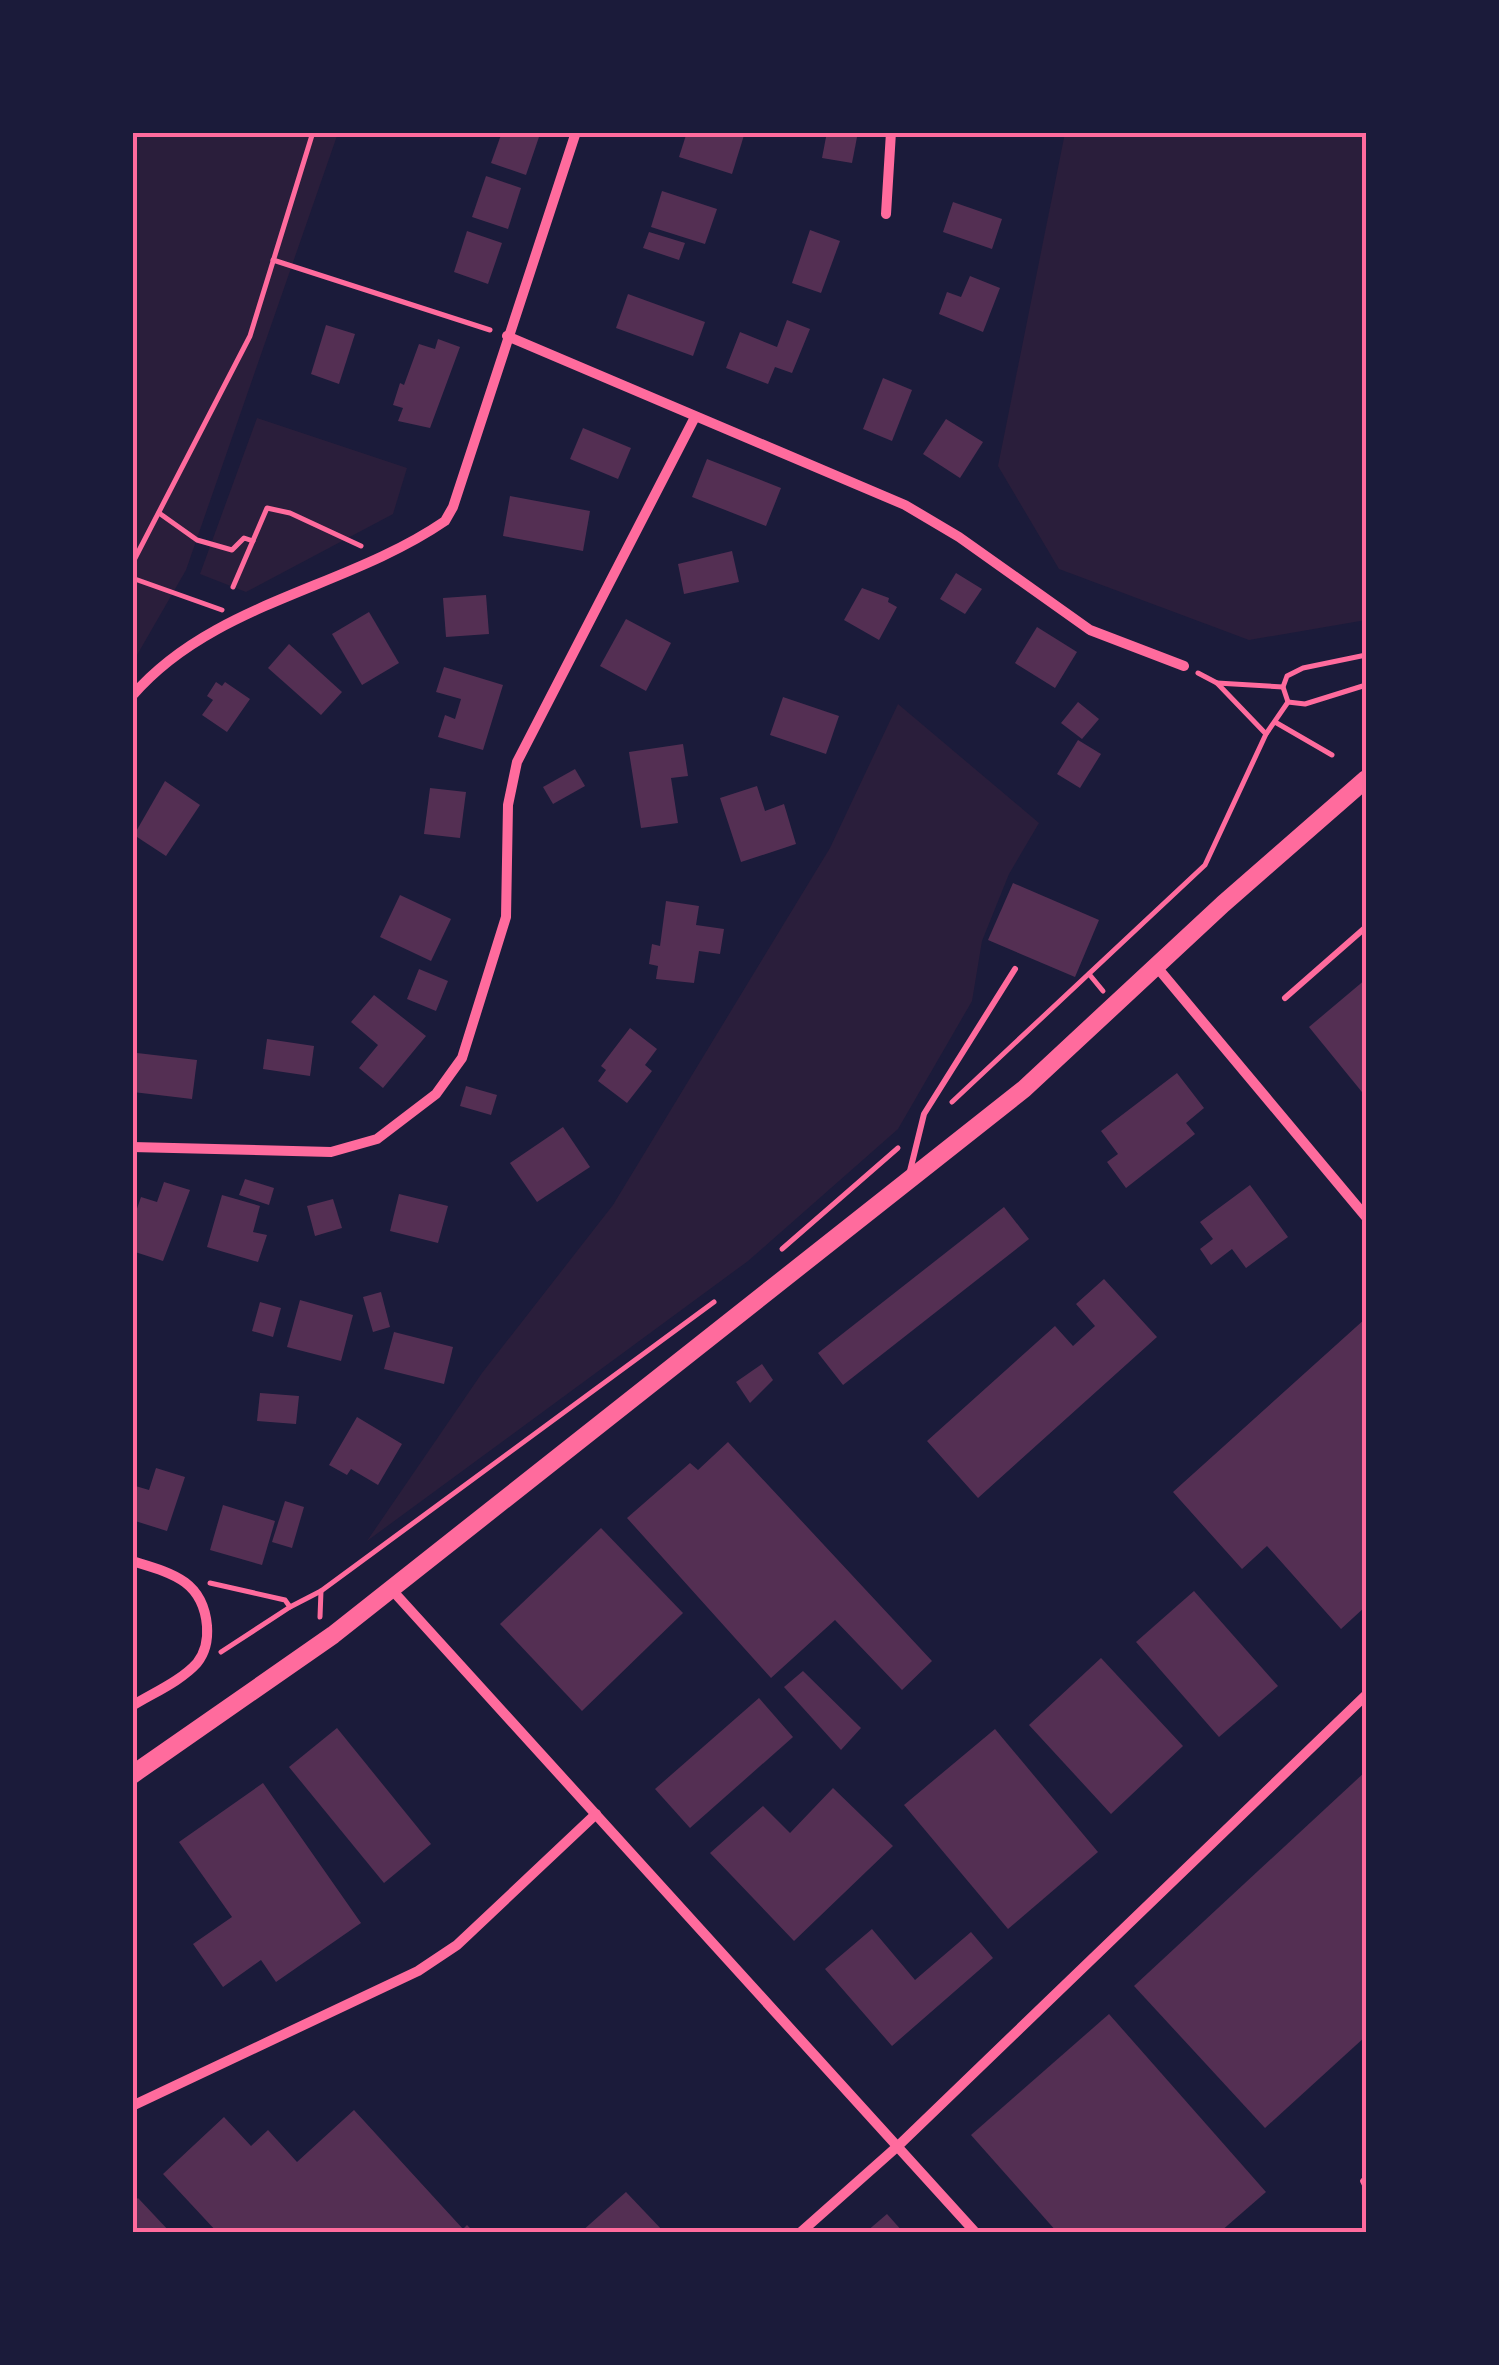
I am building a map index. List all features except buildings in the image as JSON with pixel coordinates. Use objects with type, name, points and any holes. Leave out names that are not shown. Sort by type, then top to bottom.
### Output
[{"type":"main road","points":[[132,1774],[392,1590],[1024,1090],[1156,966],[1366,780]]},
{"type":"street","points":[[132,696],[184,648],[431,530],[454,507],[576,132]]},
{"type":"street","points":[[886,214],[891,132]]},
{"type":"street","points":[[507,336],[905,505],[960,537],[1090,630],[1184,666]]},
{"type":"street","points":[[132,1147],[332,1152],[377,1139],[436,1094],[462,1058],[506,917],[508,805],[517,762],[695,417]]},
{"type":"street","points":[[1156,966],[1366,1217]]},
{"type":"street","points":[[132,1562],[178,1576],[194,1587],[206,1622],[205,1648],[194,1666],[132,1706]]},
{"type":"street","points":[[392,1590],[974,2232]]},
{"type":"street","points":[[800,2232],[899,2146],[1366,1695]]},
{"type":"street","points":[[132,2106],[418,1971],[457,1945],[596,1814]]},
{"type":"lane","points":[[1285,998],[1366,927]]},
{"type":"lane","points":[[907,1182],[924,1114],[1015,970]]},
{"type":"lane","points":[[1366,2178],[1366,2188]]},
{"type":"path","points":[[132,564],[250,336],[313,132]]},
{"type":"path","points":[[273,260],[507,336]]},
{"type":"path","points":[[233,588],[267,508],[290,513],[376,555]]},
{"type":"path","points":[[159,512],[197,540],[232,550],[244,538],[253,541]]},
{"type":"path","points":[[132,578],[243,617]]},
{"type":"path","points":[[1288,702],[1283,687],[1288,676],[1303,668],[1366,655]]},
{"type":"path","points":[[1184,666],[1217,683],[1266,734]]},
{"type":"path","points":[[1217,683],[1283,687]]},
{"type":"path","points":[[1288,702],[1305,704],[1366,685]]},
{"type":"path","points":[[949,1104],[1205,865],[1266,734],[1288,702]]},
{"type":"path","points":[[1275,722],[1332,755]]},
{"type":"path","points":[[769,1260],[920,1130]]},
{"type":"path","points":[[194,1666],[350,1571],[723,1296]]},
{"type":"path","points":[[178,1576],[285,1600],[290,1607]]},
{"type":"shaded area","points":[[133,133],[338,133],[186,570],[133,662]]},
{"type":"shaded area","points":[[1065,133],[1366,133],[1366,620],[1249,640],[1059,569],[998,466]]},
{"type":"shaded area","points":[[257,418],[407,468],[393,514],[246,592],[200,574]]},
{"type":"shaded area","points":[[898,704],[1039,823],[1009,874],[982,941],[972,1001],[898,1129],[748,1261],[367,1541],[482,1373],[613,1205],[830,848]]}]
